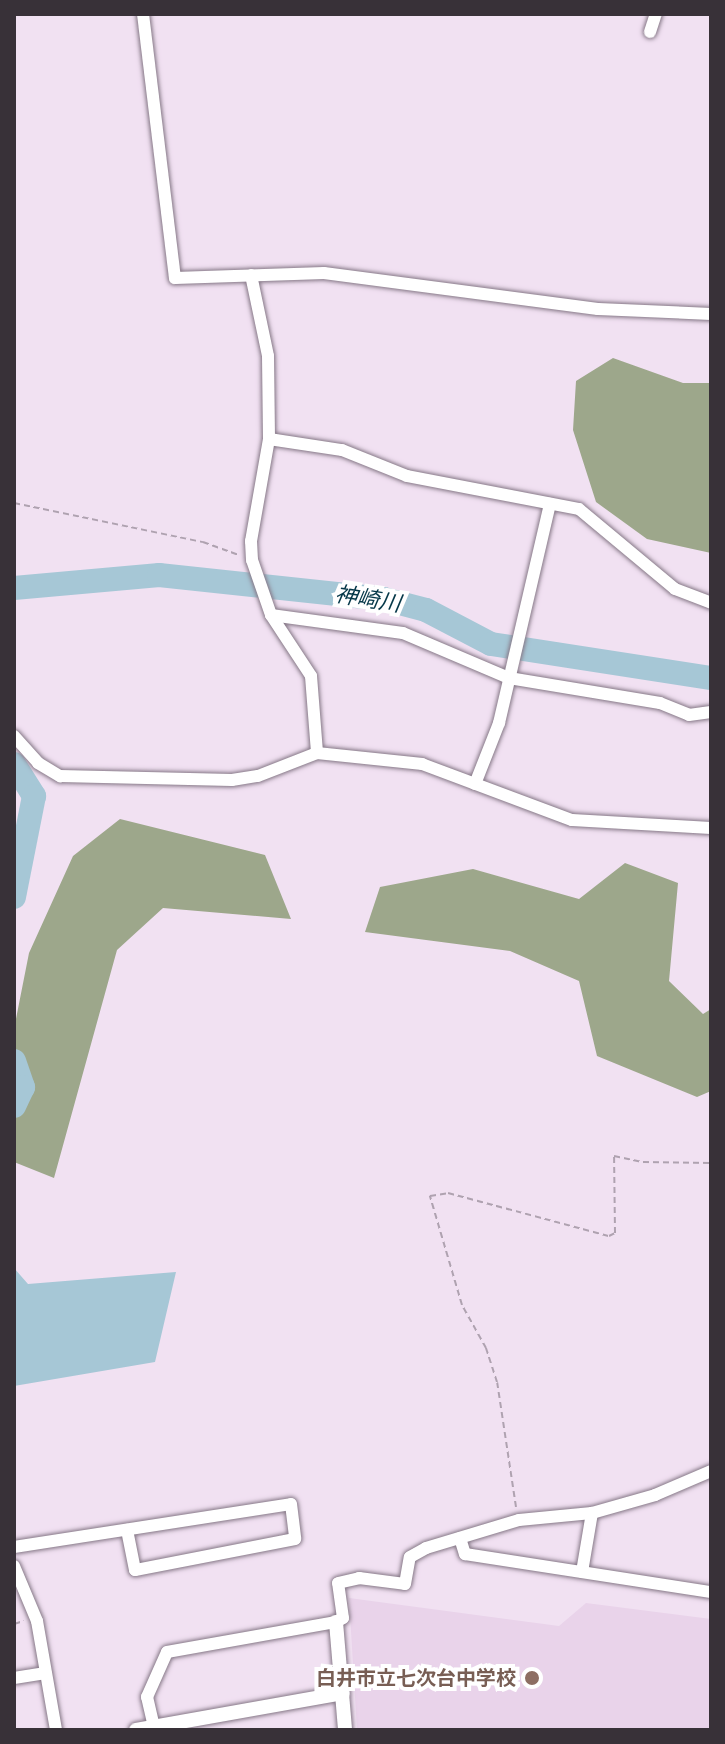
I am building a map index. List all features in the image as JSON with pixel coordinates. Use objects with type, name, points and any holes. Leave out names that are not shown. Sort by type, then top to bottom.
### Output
[{"type":"street","points":[[143,14],[175,278],[324,273],[598,309],[711,314]]},
{"type":"street","points":[[650,32],[656,14]]},
{"type":"street","points":[[251,275],[268,356],[269,439],[251,541],[252,560],[271,615],[311,676],[317,753]]},
{"type":"street","points":[[269,439],[342,450],[407,476],[579,509],[675,589],[711,603]]},
{"type":"street","points":[[475,784],[499,723],[550,504]]},
{"type":"street","points":[[271,615],[403,633],[509,678],[660,703],[689,715],[711,712]]},
{"type":"street","points":[[14,736],[51,774],[73,777],[232,780],[258,776],[317,753],[422,764],[572,820],[711,828]]},
{"type":"street","points":[[154,1727],[147,1697],[167,1652],[336,1622],[343,1618],[338,1583],[359,1578],[405,1584],[410,1557],[460,1538],[519,1520],[592,1513],[655,1495],[711,1471]]},
{"type":"street","points":[[14,1547],[291,1504],[295,1539],[135,1570],[127,1530]]},
{"type":"street","points":[[582,1572],[592,1513]]},
{"type":"street","points":[[460,1538],[465,1554],[711,1592]]},
{"type":"street","points":[[14,1566],[37,1621],[56,1730]]},
{"type":"street","points":[[336,1622],[345,1730]]},
{"type":"street","points":[[14,1678],[46,1673]]},
{"type":"street","points":[[136,1730],[343,1693]]},
{"type":"path","points":[[14,503],[203,542],[252,560]]},
{"type":"path","points":[[519,1520],[497,1382],[486,1348],[462,1305],[430,1196],[448,1193],[609,1236],[615,1233],[614,1156],[643,1162],[711,1163]]},
{"type":"shaded area","name":"白井市立七次台中学校","points":[[349,1598],[559,1626],[586,1603],[711,1619],[711,1730],[357,1730]]},
{"type":"green space","points":[[613,358],[683,383],[711,383],[711,553],[647,539],[596,502],[573,430],[576,381]]},
{"type":"green space","points":[[120,819],[265,855],[291,919],[163,908],[117,950],[54,1178],[14,1162],[14,1029],[29,953],[73,856]]},
{"type":"green space","points":[[625,863],[678,883],[669,981],[703,1014],[711,1009],[711,1091],[697,1097],[597,1056],[579,981],[510,951],[365,932],[380,887],[473,869],[579,899]]},
{"type":"water","points":[[14,1268],[28,1284],[176,1272],[155,1362],[14,1386]]},
{"type":"waterway","name":"神崎川","points":[[14,588],[159,575],[384,599],[426,610],[491,644],[711,678]]},
{"type":"waterway","points":[[14,764],[34,796],[14,897]]},
{"type":"waterway","points":[[14,1061],[23,1087],[14,1106]]},
{"type":"place","name":"白井市立七次台中学校","points":[[532,1678]]}]
